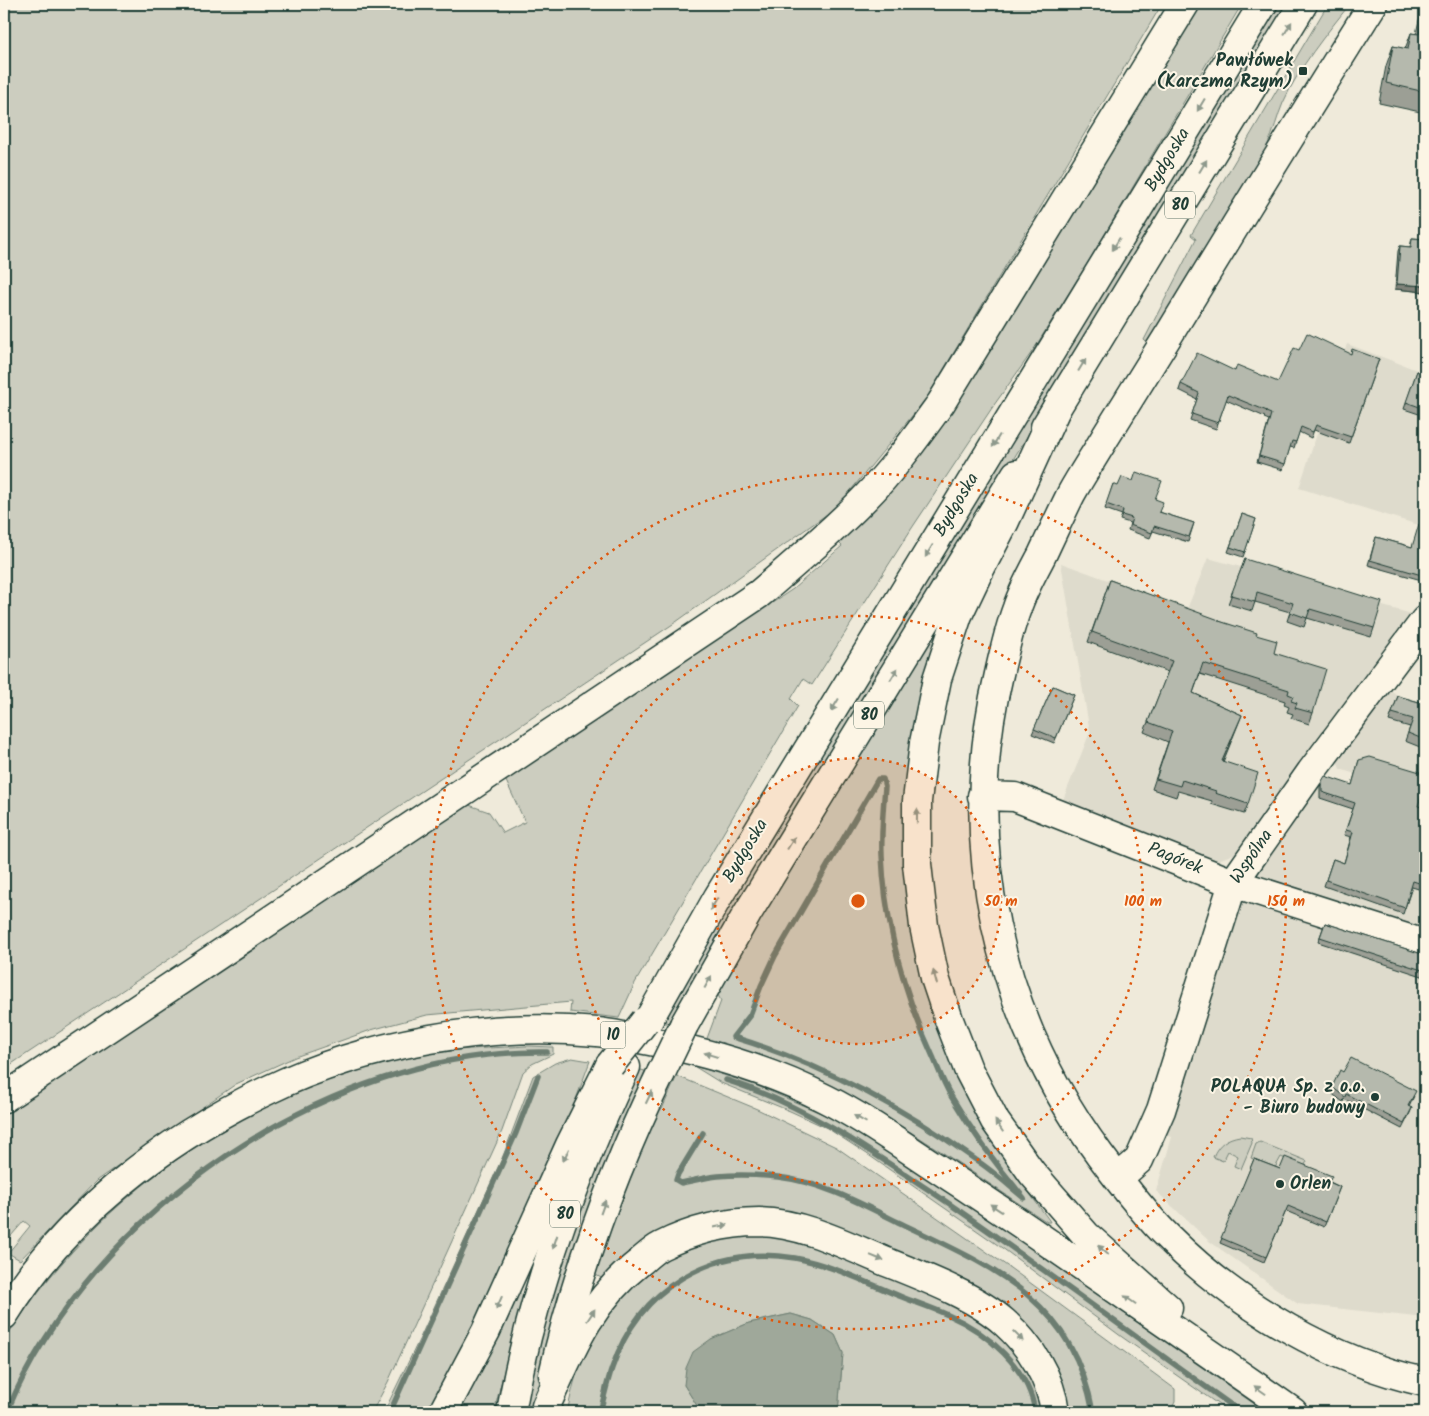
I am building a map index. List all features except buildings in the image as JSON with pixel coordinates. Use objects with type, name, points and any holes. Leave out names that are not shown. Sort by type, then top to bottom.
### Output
[{"type":"main road","points":[[4,1098],[758,594],[819,542],[865,498],[904,455],[941,403],[1184,4]]},
{"type":"main road","name":"Bydgoska","points":[[618,1066],[650,1017],[718,896],[1262,4]]},
{"type":"main road","name":"Bydgoska","points":[[1057,407],[1303,4]]},
{"type":"main road","points":[[1373,4],[1072,491],[1017,607],[1006,641],[993,699],[985,750],[982,796],[986,857],[995,922],[1013,992],[1035,1046],[1061,1096],[1089,1140],[1118,1178],[1174,1243],[1212,1278],[1270,1317],[1318,1343],[1373,1368],[1425,1382]]},
{"type":"main road","points":[[1057,407],[1005,521],[958,615],[937,679],[924,743],[917,801],[916,864],[924,926],[935,978],[949,1020],[968,1069],[995,1121],[1032,1173],[1086,1235],[1168,1308],[1228,1367]]},
{"type":"main road","name":"80","points":[[546,1409],[565,1328],[598,1219],[637,1122],[684,1025],[747,914],[1057,407]]},
{"type":"main road","name":"Wspólna","points":[[1118,1178],[1139,1160],[1161,1110],[1233,883],[1311,772],[1425,620]]},
{"type":"main road","name":"Pagórek","points":[[982,796],[1015,797],[1233,883],[1425,944]]},
{"type":"main road","name":"10","points":[[4,1315],[14,1298],[52,1250],[88,1212],[141,1166],[201,1125],[241,1102],[285,1081],[335,1062],[397,1045],[464,1034],[531,1030],[597,1032],[700,1052],[766,1072],[825,1098],[880,1130],[1293,1412]]},
{"type":"main road","points":[[443,1412],[486,1332],[570,1145],[618,1066]]},
{"type":"main road","name":"80","points":[[511,1412],[519,1366],[530,1323],[566,1211],[618,1066]]},
{"type":"main road","points":[[546,1409],[575,1340],[598,1305],[622,1276],[659,1247],[697,1231],[726,1224],[759,1222],[819,1234],[931,1280],[972,1301],[1003,1321],[1027,1345],[1043,1372],[1054,1403],[1055,1412]]},
{"type":"shaded area","points":[[4,4],[1162,4],[926,399],[837,507],[676,622],[4,1069]]},
{"type":"shaded area","points":[[1198,4],[1242,4],[1034,349],[994,405],[912,528],[812,685],[803,679],[791,699],[798,706],[635,983],[619,1018],[570,1012],[571,1002],[427,1015],[371,1030],[295,1057],[236,1084],[97,1180],[20,1260],[8,1253],[30,1226],[24,1221],[4,1244],[4,1112],[161,1006],[245,955],[469,805],[489,812],[503,833],[525,822],[506,781],[515,768],[793,589],[842,546],[838,542]]},
{"type":"shaded area","points":[[1276,4],[1290,4],[685,999],[668,1023],[663,1023],[733,895]]},
{"type":"shaded area","points":[[1328,4],[1350,4],[1314,51],[1289,90],[1267,146],[1272,151],[1151,346],[1144,340],[1196,239],[1191,235]]},
{"type":"shaded area","points":[[1347,344],[1425,373],[1425,527],[1299,488]]},
{"type":"shaded area","points":[[1208,558],[1412,614],[1239,852],[1213,862],[1061,805],[1090,732],[1061,563],[1187,609]]},
{"type":"shaded area","points":[[952,603],[935,642],[924,679],[907,764],[903,843],[909,913],[925,993],[938,1029],[990,1135],[1005,1160],[1050,1222],[1047,1222],[925,1141],[842,1093],[799,1072],[754,1054],[706,1041],[721,1001],[717,993]]},
{"type":"shaded area","points":[[1381,683],[1409,704],[1425,710],[1425,797],[1340,769],[1333,749]]},
{"type":"shaded area","points":[[1311,772],[1425,807],[1425,944],[1233,883]]},
{"type":"shaded area","points":[[1240,894],[1425,956],[1425,1318],[1298,1304],[1209,1241],[1156,1191],[1172,1137],[1163,1135]]},
{"type":"shaded area","points":[[528,1046],[553,1047],[553,1054],[532,1064],[523,1072],[502,1131],[388,1382],[372,1412],[4,1412],[3,1345],[8,1333],[51,1276],[100,1223],[141,1187],[184,1154],[230,1126],[279,1101],[329,1080],[381,1064],[434,1053]]},
{"type":"shaded area","points":[[572,1058],[590,1061],[553,1162],[432,1412],[384,1412],[502,1159],[533,1076],[555,1063]]},
{"type":"shaded area","points":[[692,1065],[755,1085],[835,1119],[920,1172],[973,1208],[1266,1412],[1229,1412],[1122,1337],[1005,1250],[827,1128],[721,1083]]},
{"type":"shaded area","points":[[641,1070],[645,1071],[638,1094],[547,1353],[534,1412],[522,1412],[533,1361],[563,1253],[627,1091]]},
{"type":"shaded area","points":[[677,1076],[757,1109],[836,1147],[1010,1268],[1175,1389],[1175,1402],[1170,1412],[1067,1412],[1030,1332],[781,1214],[605,1280],[594,1274],[618,1206],[658,1108],[662,1109]]},
{"type":"shaded area","points":[[1240,1136],[1251,1138],[1252,1143],[1241,1169],[1234,1166],[1238,1156],[1228,1151],[1223,1161],[1213,1157],[1224,1142]]},
{"type":"shaded area","points":[[1260,1142],[1307,1161],[1304,1167],[1281,1157],[1275,1168],[1251,1158],[1256,1144]]},
{"type":"shaded area","points":[[750,1235],[794,1239],[824,1249],[979,1318],[1006,1341],[1026,1364],[1045,1412],[838,1412],[843,1353],[835,1335],[812,1320],[791,1314],[749,1323],[711,1339],[684,1385],[701,1412],[567,1412],[576,1376],[588,1345],[610,1311],[638,1280],[671,1257],[697,1245]]},
{"type":"shaded area","points":[[518,1293],[523,1295],[494,1412],[456,1412]]},
{"type":"shaded area","points":[[791,1314],[812,1320],[835,1335],[843,1353],[838,1412],[701,1412],[684,1385],[686,1368],[693,1352],[711,1339],[749,1323]]},
{"type":"waterway","points":[[878,779],[883,779],[885,787],[882,846],[887,908],[905,985],[923,1034],[951,1096],[967,1123],[1024,1198],[982,1164],[890,1105],[829,1073],[733,1037],[750,1015],[775,956],[878,779]]},
{"type":"waterway","points":[[7,1412],[45,1339],[96,1271],[157,1209],[227,1156],[303,1111],[383,1078],[465,1058],[547,1052]]},
{"type":"waterway","points":[[390,1412],[516,1133],[538,1076]]},
{"type":"waterway","points":[[726,1080],[787,1104],[872,1152],[990,1232],[1241,1412]]},
{"type":"waterway","points":[[703,1133],[678,1174],[676,1180],[681,1183],[726,1175],[778,1177],[810,1183],[855,1201],[965,1255],[1023,1291],[1047,1314],[1067,1341],[1082,1373],[1093,1412]]},
{"type":"waterway","points":[[600,1412],[612,1368],[624,1340],[640,1315],[660,1294],[682,1278],[708,1266],[735,1258],[764,1255],[795,1258],[823,1265],[963,1322],[991,1342],[1015,1366],[1031,1396],[1035,1412]]},
{"type":"place","name":"Pawłówek (Karczma Rzym)","points":[[1303,71]]},
{"type":"place","name":"POLAQUA Sp. z o.o. - Biuro budowy","points":[[1375,1097]]},
{"type":"place","name":"Orlen","points":[[1280,1184]]}]
